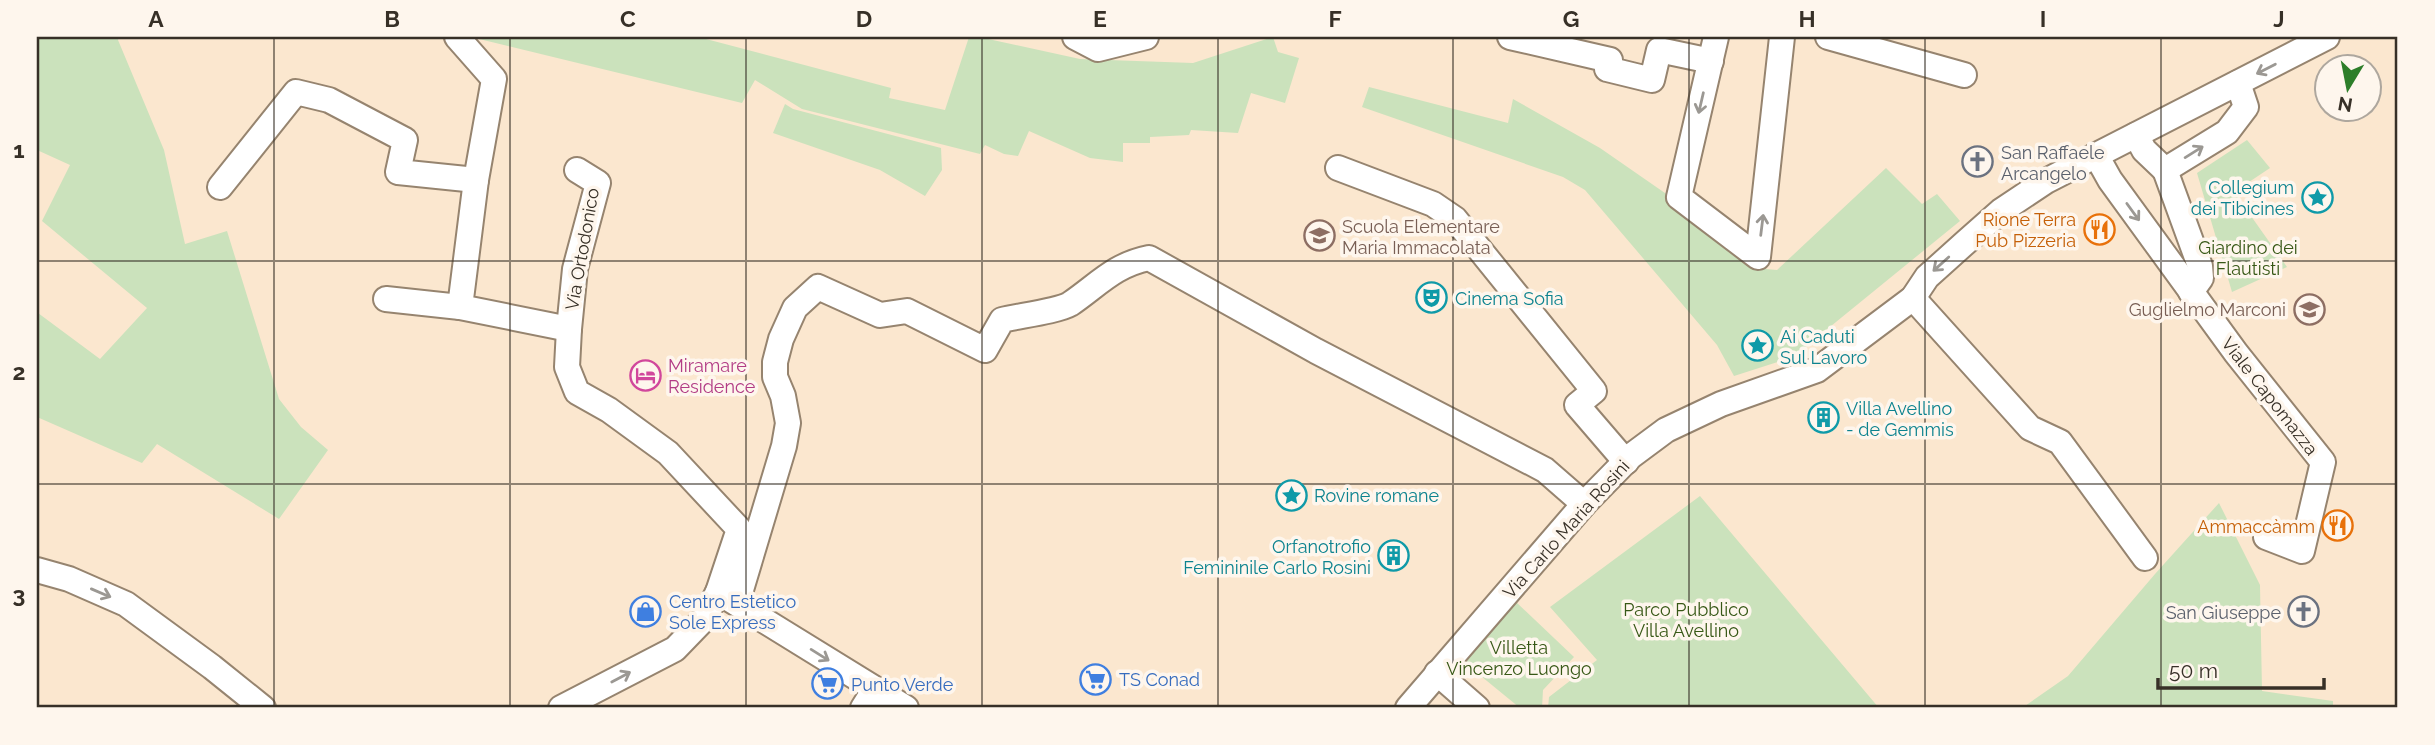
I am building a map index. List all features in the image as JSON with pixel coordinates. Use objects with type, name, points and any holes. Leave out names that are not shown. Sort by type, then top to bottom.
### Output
[{"type":"street","points":[[457,37],[494,79],[476,180],[460,307]]},
{"type":"street","points":[[1075,37],[1098,49],[1146,37]]},
{"type":"street","points":[[1510,37],[1553,42],[1610,60],[1607,69],[1652,80],[1659,50],[1710,61]]},
{"type":"street","points":[[1716,37],[1679,197],[1758,257],[1782,37]]},
{"type":"street","points":[[1828,37],[1964,75]]},
{"type":"street","name":"Via Carlo Maria Rosini","points":[[1408,708],[1584,504],[1626,462],[1666,430],[1721,404],[1817,370],[1913,298],[1927,277],[2001,211],[2046,181],[2327,37]]},
{"type":"street","points":[[2165,170],[2227,132],[2246,107],[2238,83]]},
{"type":"street","points":[[220,187],[296,92],[329,100],[405,140],[398,172],[476,180]]},
{"type":"street","points":[[2136,135],[2144,150],[2165,170],[2200,266],[2201,278],[2191,292]]},
{"type":"street","name":"Viale Capomazza","points":[[2096,155],[2110,180],[2236,353],[2323,462],[2302,551],[2266,537]]},
{"type":"street","points":[[1338,168],[1433,204],[1455,219],[1594,391],[1577,405],[1626,462]]},
{"type":"street","name":"Via Ortodonico","points":[[577,170],[598,183],[575,269],[567,367],[577,392],[609,410],[668,453],[739,529],[728,598]]},
{"type":"street","points":[[561,708],[675,649],[728,598],[784,446],[788,423],[783,396],[775,377],[775,362],[781,339],[795,308],[818,287],[880,315],[907,311],[985,351],[1002,320],[1068,305],[1087,289],[1129,262],[1149,258],[1316,351],[1545,470],[1584,504]]},
{"type":"street","points":[[1913,298],[2030,428],[2060,442],[2145,558]]},
{"type":"street","points":[[387,299],[460,307],[569,328]]},
{"type":"street","points":[[37,570],[69,579],[126,604],[263,708]]},
{"type":"street","points":[[728,598],[869,699],[906,708]]},
{"type":"street","points":[[1437,673],[1478,708]]},
{"type":"green space","points":[[37,37],[119,37],[164,150],[185,244],[227,231],[279,399],[301,427],[328,450],[279,519],[157,444],[142,463],[37,417],[38,313],[100,359],[147,308],[42,221],[70,165],[37,150]]},
{"type":"green space","points":[[471,37],[707,37],[706,39],[891,88],[889,98],[945,110],[969,37],[1080,59],[1193,63],[1273,37],[1278,52],[1299,58],[1285,103],[1251,93],[1238,133],[1191,130],[1189,135],[1150,137],[1150,143],[1123,143],[1123,162],[1090,158],[1029,131],[1018,156],[1004,154],[985,145],[980,154],[802,109],[755,80],[742,103]]},
{"type":"green space","points":[[1369,87],[1508,123],[1513,99],[1600,148],[1675,200],[1754,268],[1777,270],[1886,168],[1922,204],[1937,194],[1960,221],[1793,357],[1734,376],[1717,345],[1585,190],[1563,177],[1362,107]]},
{"type":"green space","points":[[785,104],[793,109],[941,148],[942,170],[925,196],[880,170],[773,133]]},
{"type":"green space","name":"Giardino dei Flautisti","points":[[2247,140],[2270,168],[2234,192],[2287,267],[2232,292],[2197,173]]},
{"type":"green space","name":"Parco Pubblico Villa Avellino","points":[[1700,496],[1879,708],[1548,708],[1549,697],[1597,660],[1550,607]]},
{"type":"green space","points":[[2219,503],[2260,585],[2262,691],[2333,701],[2333,708],[2022,708],[2068,676]]},
{"type":"green space","name":"Villetta Vincenzo Luongo","points":[[1516,602],[1574,657],[1543,690],[1542,708],[1520,708],[1465,663]]},
{"type":"place","name":"San Raffaele Arcangelo","points":[[1978,162]]},
{"type":"place","name":"Collegium dei Tibicines","points":[[2317,197]]},
{"type":"place","name":"Rione Terra Pub Pizzeria","points":[[2099,229]]},
{"type":"place","name":"Scuola Elementare Maria Immacolata","points":[[1319,236]]},
{"type":"place","name":"Cinema Sofia","points":[[1432,298]]},
{"type":"place","name":"Guglielmo Marconi","points":[[2309,309]]},
{"type":"place","name":"Ai Caduti Sul Lavoro","points":[[1757,346]]},
{"type":"place","name":"Miramare Residence","points":[[645,375]]},
{"type":"place","name":"Villa Avellino - de Gemmis","points":[[1823,418]]},
{"type":"place","name":"Rovine romane","points":[[1291,495]]},
{"type":"place","name":"Ammaccàmm","points":[[2338,526]]},
{"type":"place","name":"Orfanotrofio Femininile Carlo Rosini","points":[[1394,556]]},
{"type":"place","name":"Centro Estetico Sole Express","points":[[646,611]]},
{"type":"place","name":"San Giuseppe","points":[[2304,612]]},
{"type":"place","name":"TS Conad","points":[[1096,679]]},
{"type":"place","name":"Punto Verde","points":[[828,684]]}]
